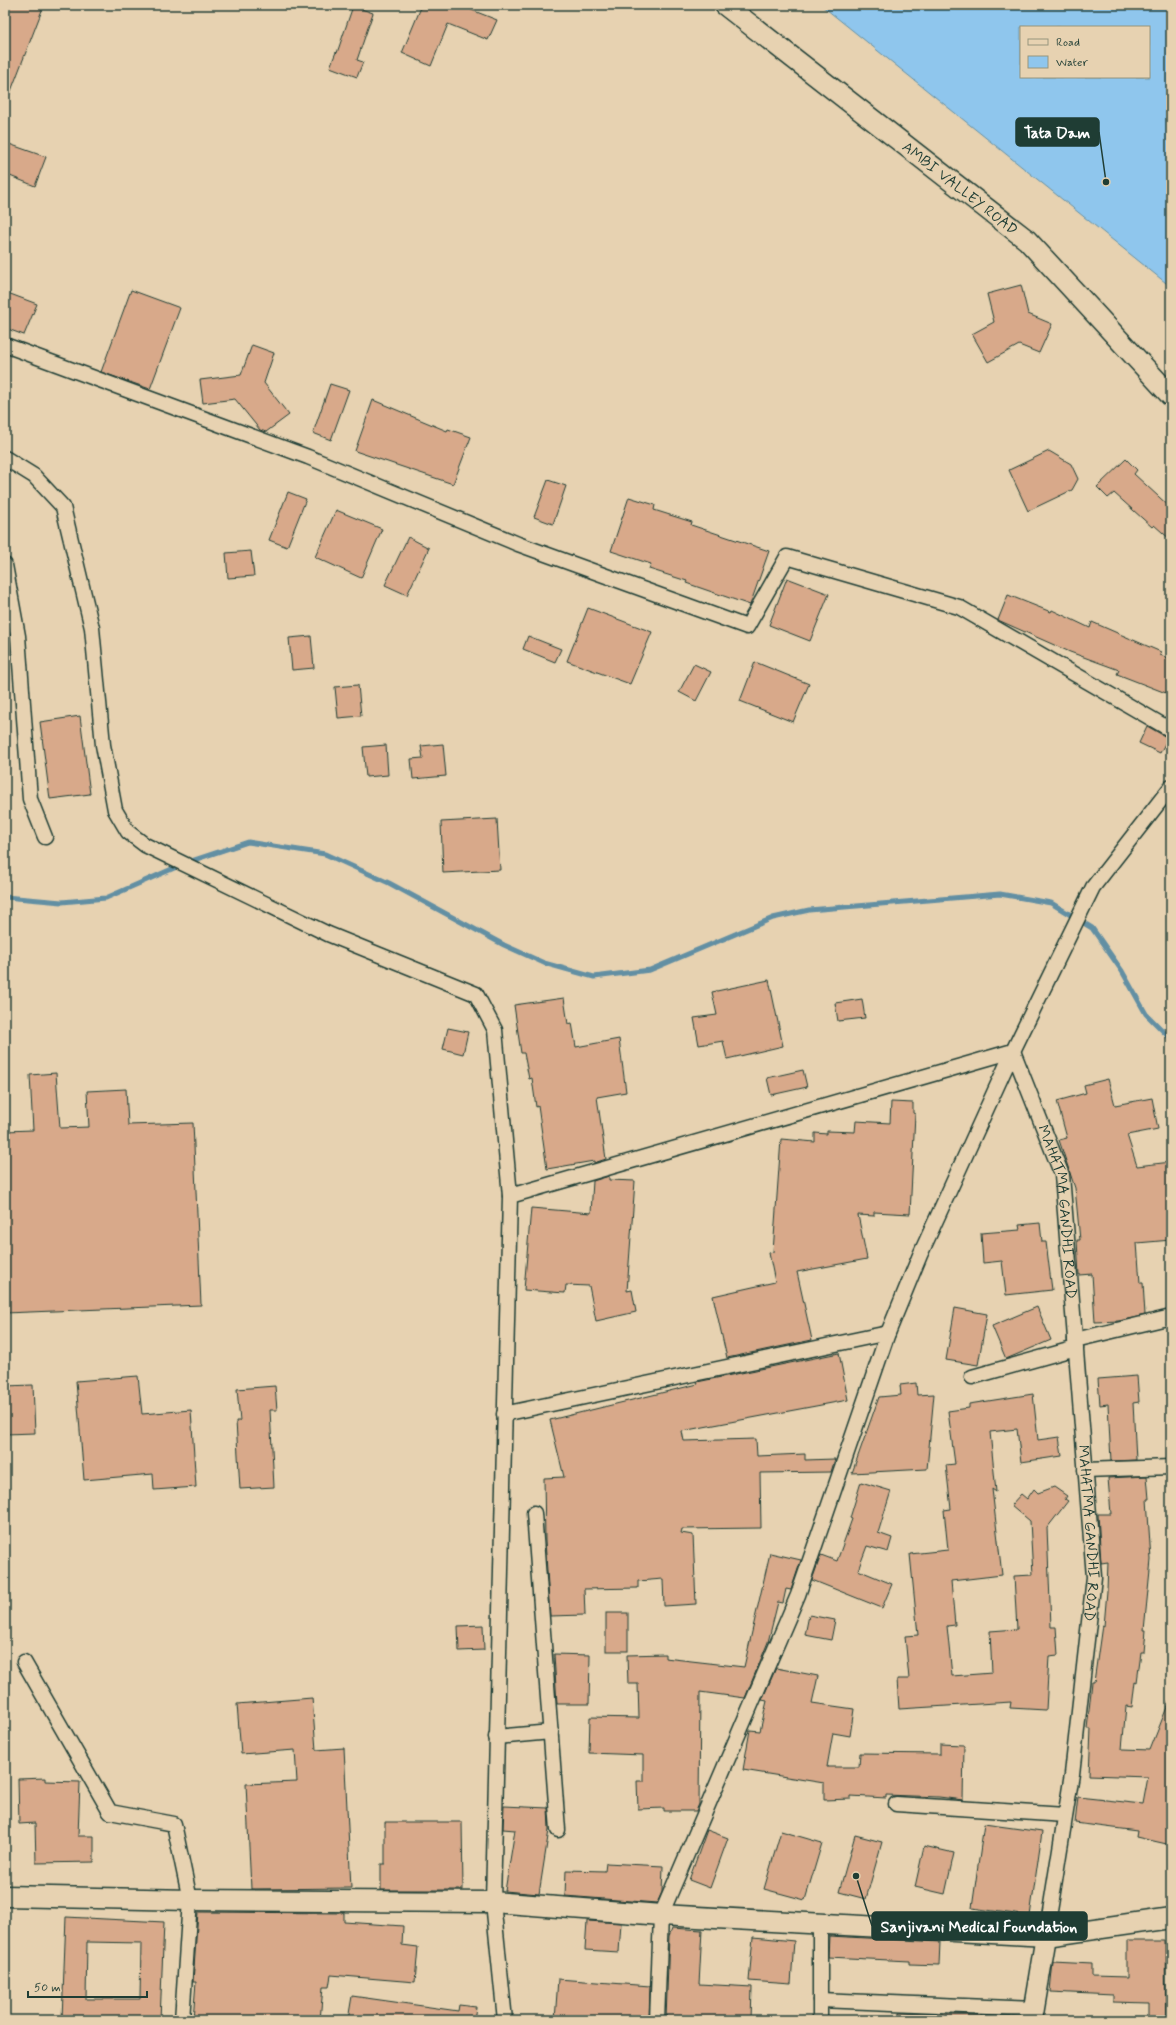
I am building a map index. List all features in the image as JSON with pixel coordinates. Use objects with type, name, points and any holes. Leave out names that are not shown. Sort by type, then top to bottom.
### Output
[{"type":"street","name":"AMBI VALLEY ROAD","points":[[725,5],[1027,240],[1171,396]]},
{"type":"street","points":[[5,345],[308,457],[518,544],[747,628],[787,557],[959,607],[1171,730]]},
{"type":"street","points":[[5,458],[34,476],[63,507],[92,628],[103,745],[115,810],[128,832],[145,845],[222,884],[328,934],[476,994],[495,1030],[510,1196],[493,1902],[505,2020]]},
{"type":"street","points":[[5,565],[18,636],[30,798],[45,837]]},
{"type":"street","points":[[657,2020],[661,1915],[798,1594],[888,1333],[920,1255],[1013,1051],[1093,887],[1171,787]]},
{"type":"street","points":[[510,1196],[1013,1051]]},
{"type":"street","name":"MAHATMA GANDHI ROAD","points":[[1013,1051],[1062,1175],[1094,1577],[1072,1774],[1033,2015]]},
{"type":"street","points":[[972,1377],[1075,1344],[1158,1322],[1171,1317]]},
{"type":"street","points":[[504,1414],[888,1333]]},
{"type":"street","points":[[1086,1470],[1171,1467]]},
{"type":"street","points":[[534,1513],[558,1830]]},
{"type":"street","points":[[24,1662],[110,1812],[174,1824],[190,1900],[182,2020]]},
{"type":"street","points":[[496,1737],[551,1732]]},
{"type":"street","points":[[896,1804],[1065,1815]]},
{"type":"street","points":[[5,1896],[190,1900],[493,1902],[661,1915],[1046,1936],[1171,1918]]},
{"type":"street","points":[[820,1924],[820,2020]]},
{"type":"street","points":[[820,2000],[1033,2015]]},
{"type":"water","points":[[821,5],[1171,5],[1171,287]]},
{"type":"building","points":[[5,5],[44,5],[6,104],[5,104]]},
{"type":"building","points":[[422,5],[459,5],[497,20],[488,40],[448,24],[431,66],[402,53]]},
{"type":"building","points":[[353,6],[373,13],[357,60],[363,62],[357,77],[330,67],[336,52],[337,53]]},
{"type":"building","points":[[9,144],[46,157],[35,186],[5,174],[5,154]]},
{"type":"building","points":[[1021,285],[1028,314],[1052,324],[1039,353],[1019,345],[988,362],[972,334],[994,322],[987,294]]},
{"type":"building","points":[[131,290],[180,308],[150,389],[101,372]]},
{"type":"building","points":[[5,292],[37,304],[24,335],[5,328]]},
{"type":"building","points":[[252,345],[274,353],[264,383],[289,415],[266,432],[260,430],[235,399],[203,403],[200,380],[241,375]]},
{"type":"building","points":[[330,384],[349,390],[331,440],[313,433]]},
{"type":"building","points":[[373,400],[447,431],[448,429],[471,437],[453,484],[355,451]]},
{"type":"building","points":[[1049,451],[1071,464],[1078,479],[1072,490],[1028,511],[1009,470]]},
{"type":"building","points":[[1126,459],[1137,470],[1134,474],[1171,508],[1171,540],[1154,525],[1152,527],[1114,493],[1108,498],[1097,487]]},
{"type":"building","points":[[548,480],[566,486],[553,524],[534,517]]},
{"type":"building","points":[[288,492],[306,499],[287,547],[269,540]]},
{"type":"building","points":[[629,497],[655,505],[654,510],[692,522],[691,525],[769,551],[750,605],[686,583],[687,581],[649,569],[651,564],[611,551]]},
{"type":"building","points":[[336,510],[382,529],[361,578],[315,557]]},
{"type":"building","points":[[408,537],[429,548],[407,595],[385,585]]},
{"type":"building","points":[[251,551],[254,576],[228,578],[226,553]]},
{"type":"building","points":[[787,578],[829,594],[810,641],[769,625]]},
{"type":"building","points":[[1008,595],[1051,612],[1052,610],[1090,628],[1092,622],[1161,652],[1160,655],[1171,659],[1171,695],[1117,674],[1119,670],[1070,652],[998,620]]},
{"type":"building","points":[[588,608],[652,632],[630,684],[567,661]]},
{"type":"building","points":[[311,636],[314,668],[292,670],[289,638]]},
{"type":"building","points":[[528,636],[561,649],[555,662],[523,649]]},
{"type":"building","points":[[755,662],[809,684],[793,722],[740,701]]},
{"type":"building","points":[[694,664],[711,672],[696,701],[679,692]]},
{"type":"building","points":[[358,685],[361,716],[338,718],[335,687]]},
{"type":"building","points":[[80,716],[90,794],[50,799],[40,722]]},
{"type":"building","points":[[1147,726],[1168,738],[1160,753],[1139,743]]},
{"type":"building","points":[[443,744],[446,776],[413,779],[411,759],[423,758],[421,746]]},
{"type":"building","points":[[386,745],[388,775],[366,777],[363,747]]},
{"type":"building","points":[[497,819],[500,870],[443,873],[441,822]]},
{"type":"building","points":[[769,980],[783,1046],[727,1059],[723,1041],[699,1045],[694,1018],[717,1015],[712,992]]},
{"type":"building","points":[[564,998],[568,1024],[572,1023],[576,1047],[619,1039],[626,1092],[597,1097],[606,1159],[594,1163],[594,1161],[547,1169],[538,1106],[536,1107],[532,1078],[529,1079],[524,1053],[521,1053],[514,1005]]},
{"type":"building","points":[[862,999],[865,1018],[838,1021],[835,1003]]},
{"type":"building","points":[[448,1028],[468,1032],[463,1054],[443,1049]]},
{"type":"building","points":[[803,1070],[807,1087],[771,1095],[767,1078]]},
{"type":"building","points":[[56,1073],[60,1128],[89,1127],[87,1091],[126,1089],[128,1125],[193,1123],[201,1305],[5,1313],[5,1131],[33,1130],[30,1075]]},
{"type":"building","points":[[1108,1079],[1115,1105],[1152,1098],[1158,1129],[1127,1135],[1137,1166],[1171,1162],[1171,1240],[1137,1243],[1140,1283],[1143,1283],[1145,1315],[1119,1321],[1095,1322],[1092,1274],[1079,1275],[1077,1240],[1080,1240],[1075,1188],[1059,1140],[1067,1138],[1057,1101],[1086,1093],[1084,1085]]},
{"type":"building","points":[[891,1102],[913,1103],[913,1113],[915,1114],[910,1214],[874,1212],[874,1216],[858,1215],[867,1259],[797,1272],[812,1340],[727,1358],[713,1296],[775,1282],[769,1253],[773,1252],[781,1139],[815,1142],[815,1133],[827,1134],[827,1131],[855,1132],[856,1121],[890,1123]]},
{"type":"building","points":[[609,1176],[609,1180],[635,1181],[627,1291],[632,1290],[636,1312],[596,1321],[589,1286],[566,1285],[565,1293],[524,1290],[531,1208],[591,1213],[593,1181]]},
{"type":"building","points":[[1040,1223],[1042,1242],[1046,1242],[1052,1290],[1006,1295],[1002,1261],[983,1263],[981,1233],[1020,1230],[1019,1225]]},
{"type":"building","points":[[1037,1307],[1051,1340],[1006,1359],[992,1326]]},
{"type":"building","points":[[955,1308],[987,1314],[978,1365],[946,1360]]},
{"type":"building","points":[[839,1353],[848,1400],[682,1431],[684,1441],[756,1439],[757,1456],[805,1454],[805,1460],[835,1459],[831,1472],[760,1473],[761,1528],[682,1529],[681,1533],[693,1535],[696,1604],[664,1606],[663,1579],[638,1581],[638,1588],[584,1589],[585,1615],[550,1616],[545,1540],[544,1478],[564,1477],[550,1420],[698,1384],[697,1382]]},
{"type":"building","points":[[138,1376],[142,1414],[191,1410],[196,1487],[154,1490],[153,1474],[84,1480],[76,1381]]},
{"type":"building","points":[[1137,1376],[1139,1402],[1133,1403],[1136,1460],[1111,1461],[1108,1404],[1100,1405],[1098,1379]]},
{"type":"building","points":[[916,1383],[917,1395],[934,1394],[927,1469],[852,1473],[879,1397],[901,1395],[900,1385]]},
{"type":"building","points":[[33,1385],[35,1433],[5,1434],[5,1386]]},
{"type":"building","points":[[275,1386],[277,1410],[270,1410],[274,1487],[240,1489],[236,1421],[240,1421],[237,1389]]},
{"type":"building","points":[[1033,1394],[1038,1440],[1059,1437],[1062,1456],[1021,1462],[1017,1429],[990,1432],[996,1492],[992,1489],[1002,1575],[951,1581],[955,1625],[947,1626],[952,1676],[992,1673],[990,1631],[1017,1629],[1014,1576],[1033,1575],[1030,1521],[1011,1505],[1021,1494],[1027,1499],[1034,1489],[1038,1493],[1054,1487],[1067,1496],[1065,1499],[1068,1501],[1047,1528],[1051,1627],[1056,1627],[1058,1655],[1049,1656],[1046,1710],[1010,1708],[1011,1702],[899,1709],[897,1679],[909,1679],[905,1636],[918,1635],[910,1554],[948,1550],[944,1510],[951,1509],[946,1465],[955,1464],[948,1411],[969,1408],[969,1404]]},
{"type":"building","points":[[1147,1476],[1151,1560],[1144,1630],[1146,1630],[1144,1652],[1141,1652],[1137,1682],[1135,1681],[1132,1707],[1126,1706],[1122,1749],[1150,1750],[1171,1697],[1171,1845],[1136,1837],[1137,1831],[1075,1823],[1078,1797],[1143,1804],[1148,1777],[1089,1775],[1091,1729],[1087,1729],[1092,1682],[1094,1682],[1102,1625],[1104,1626],[1107,1591],[1108,1562],[1101,1563],[1098,1514],[1111,1514],[1108,1478]]},
{"type":"building","points":[[861,1482],[891,1491],[878,1533],[892,1538],[888,1552],[867,1546],[858,1570],[892,1584],[882,1608],[812,1580],[821,1555],[837,1561],[852,1519],[850,1518]]},
{"type":"building","points":[[770,1553],[801,1560],[791,1590],[786,1589],[783,1603],[778,1602],[768,1642],[745,1698],[700,1692],[699,1804],[696,1811],[664,1811],[664,1808],[638,1809],[637,1781],[643,1781],[643,1755],[589,1753],[590,1717],[639,1718],[638,1684],[628,1684],[627,1655],[665,1654],[665,1658],[744,1667]]},
{"type":"building","points":[[606,1613],[628,1613],[628,1651],[606,1651]]},
{"type":"building","points":[[809,1615],[835,1620],[831,1640],[805,1635]]},
{"type":"building","points":[[483,1625],[484,1650],[459,1651],[458,1626]]},
{"type":"building","points":[[554,1654],[590,1655],[589,1704],[557,1704]]},
{"type":"building","points":[[776,1668],[818,1676],[812,1703],[854,1709],[850,1736],[833,1733],[827,1767],[859,1767],[860,1753],[940,1754],[940,1744],[964,1745],[963,1800],[939,1797],[886,1795],[886,1798],[851,1796],[851,1799],[824,1800],[824,1783],[743,1770],[750,1730],[760,1731],[767,1701],[762,1700]]},
{"type":"building","points":[[312,1698],[316,1750],[344,1748],[351,1888],[251,1889],[246,1784],[297,1782],[295,1750],[241,1754],[237,1704]]},
{"type":"building","points":[[45,1778],[45,1781],[80,1782],[78,1836],[94,1836],[94,1862],[36,1863],[35,1823],[19,1824],[18,1779]]},
{"type":"building","points":[[504,1806],[548,1808],[549,1830],[539,1894],[505,1891],[515,1830],[503,1829]]},
{"type":"building","points":[[385,1822],[462,1822],[463,1890],[381,1890],[381,1864],[385,1864]]},
{"type":"building","points":[[984,1824],[1042,1832],[1030,1916],[972,1908]]},
{"type":"building","points":[[707,1830],[728,1838],[710,1888],[689,1880]]},
{"type":"building","points":[[781,1831],[822,1843],[805,1900],[764,1889]]},
{"type":"building","points":[[855,1835],[882,1842],[866,1899],[839,1892]]},
{"type":"building","points":[[924,1846],[954,1853],[945,1894],[915,1887]]},
{"type":"building","points":[[606,1863],[663,1866],[662,1892],[657,1903],[565,1896],[566,1870],[605,1871]]},
{"type":"building","points":[[198,1912],[344,1913],[344,1922],[403,1926],[402,1945],[418,1947],[415,1982],[331,1975],[329,1987],[323,1987],[320,2020],[193,2020],[196,1982],[193,1982]]},
{"type":"building","points":[[66,1917],[164,1922],[160,2020],[62,2019]],"holes":[[[87,1942],[141,1943],[140,1999],[86,1999]]]},
{"type":"building","points":[[587,1921],[621,1923],[619,1952],[585,1950]]},
{"type":"building","points":[[672,1928],[702,1930],[699,1984],[752,1987],[751,2020],[666,2020],[669,1936]]},
{"type":"building","points":[[829,1936],[940,1942],[939,1965],[910,1964],[910,1961],[828,1957]]},
{"type":"building","points":[[753,1937],[794,1941],[791,1984],[749,1981]]},
{"type":"building","points":[[1127,1941],[1165,1941],[1166,2020],[1149,2020],[1149,2003],[1113,2002],[1113,1995],[1050,1992],[1053,1962],[1092,1964],[1092,1976],[1127,1977]]},
{"type":"building","points":[[558,1979],[650,1986],[649,2020],[555,2020]]},
{"type":"building","points":[[352,1996],[458,2011],[459,2005],[476,2007],[474,2020],[348,2020]]},
{"type":"building","points":[[900,2012],[981,2015],[981,2020],[900,2020]]},
{"type":"waterway","points":[[188,862],[248,842],[325,854],[389,883],[504,945],[544,963],[594,977],[650,970],[773,918],[809,910],[1000,894],[1051,903],[1092,928],[1122,971],[1146,1014],[1171,1039]]},
{"type":"waterway","points":[[5,897],[62,902],[106,898],[181,865]]},
{"type":"place","name":"Tata Dam","points":[[1106,182]]},
{"type":"place","name":"Sanjivani Medical Foundation","points":[[856,1876]]}]
